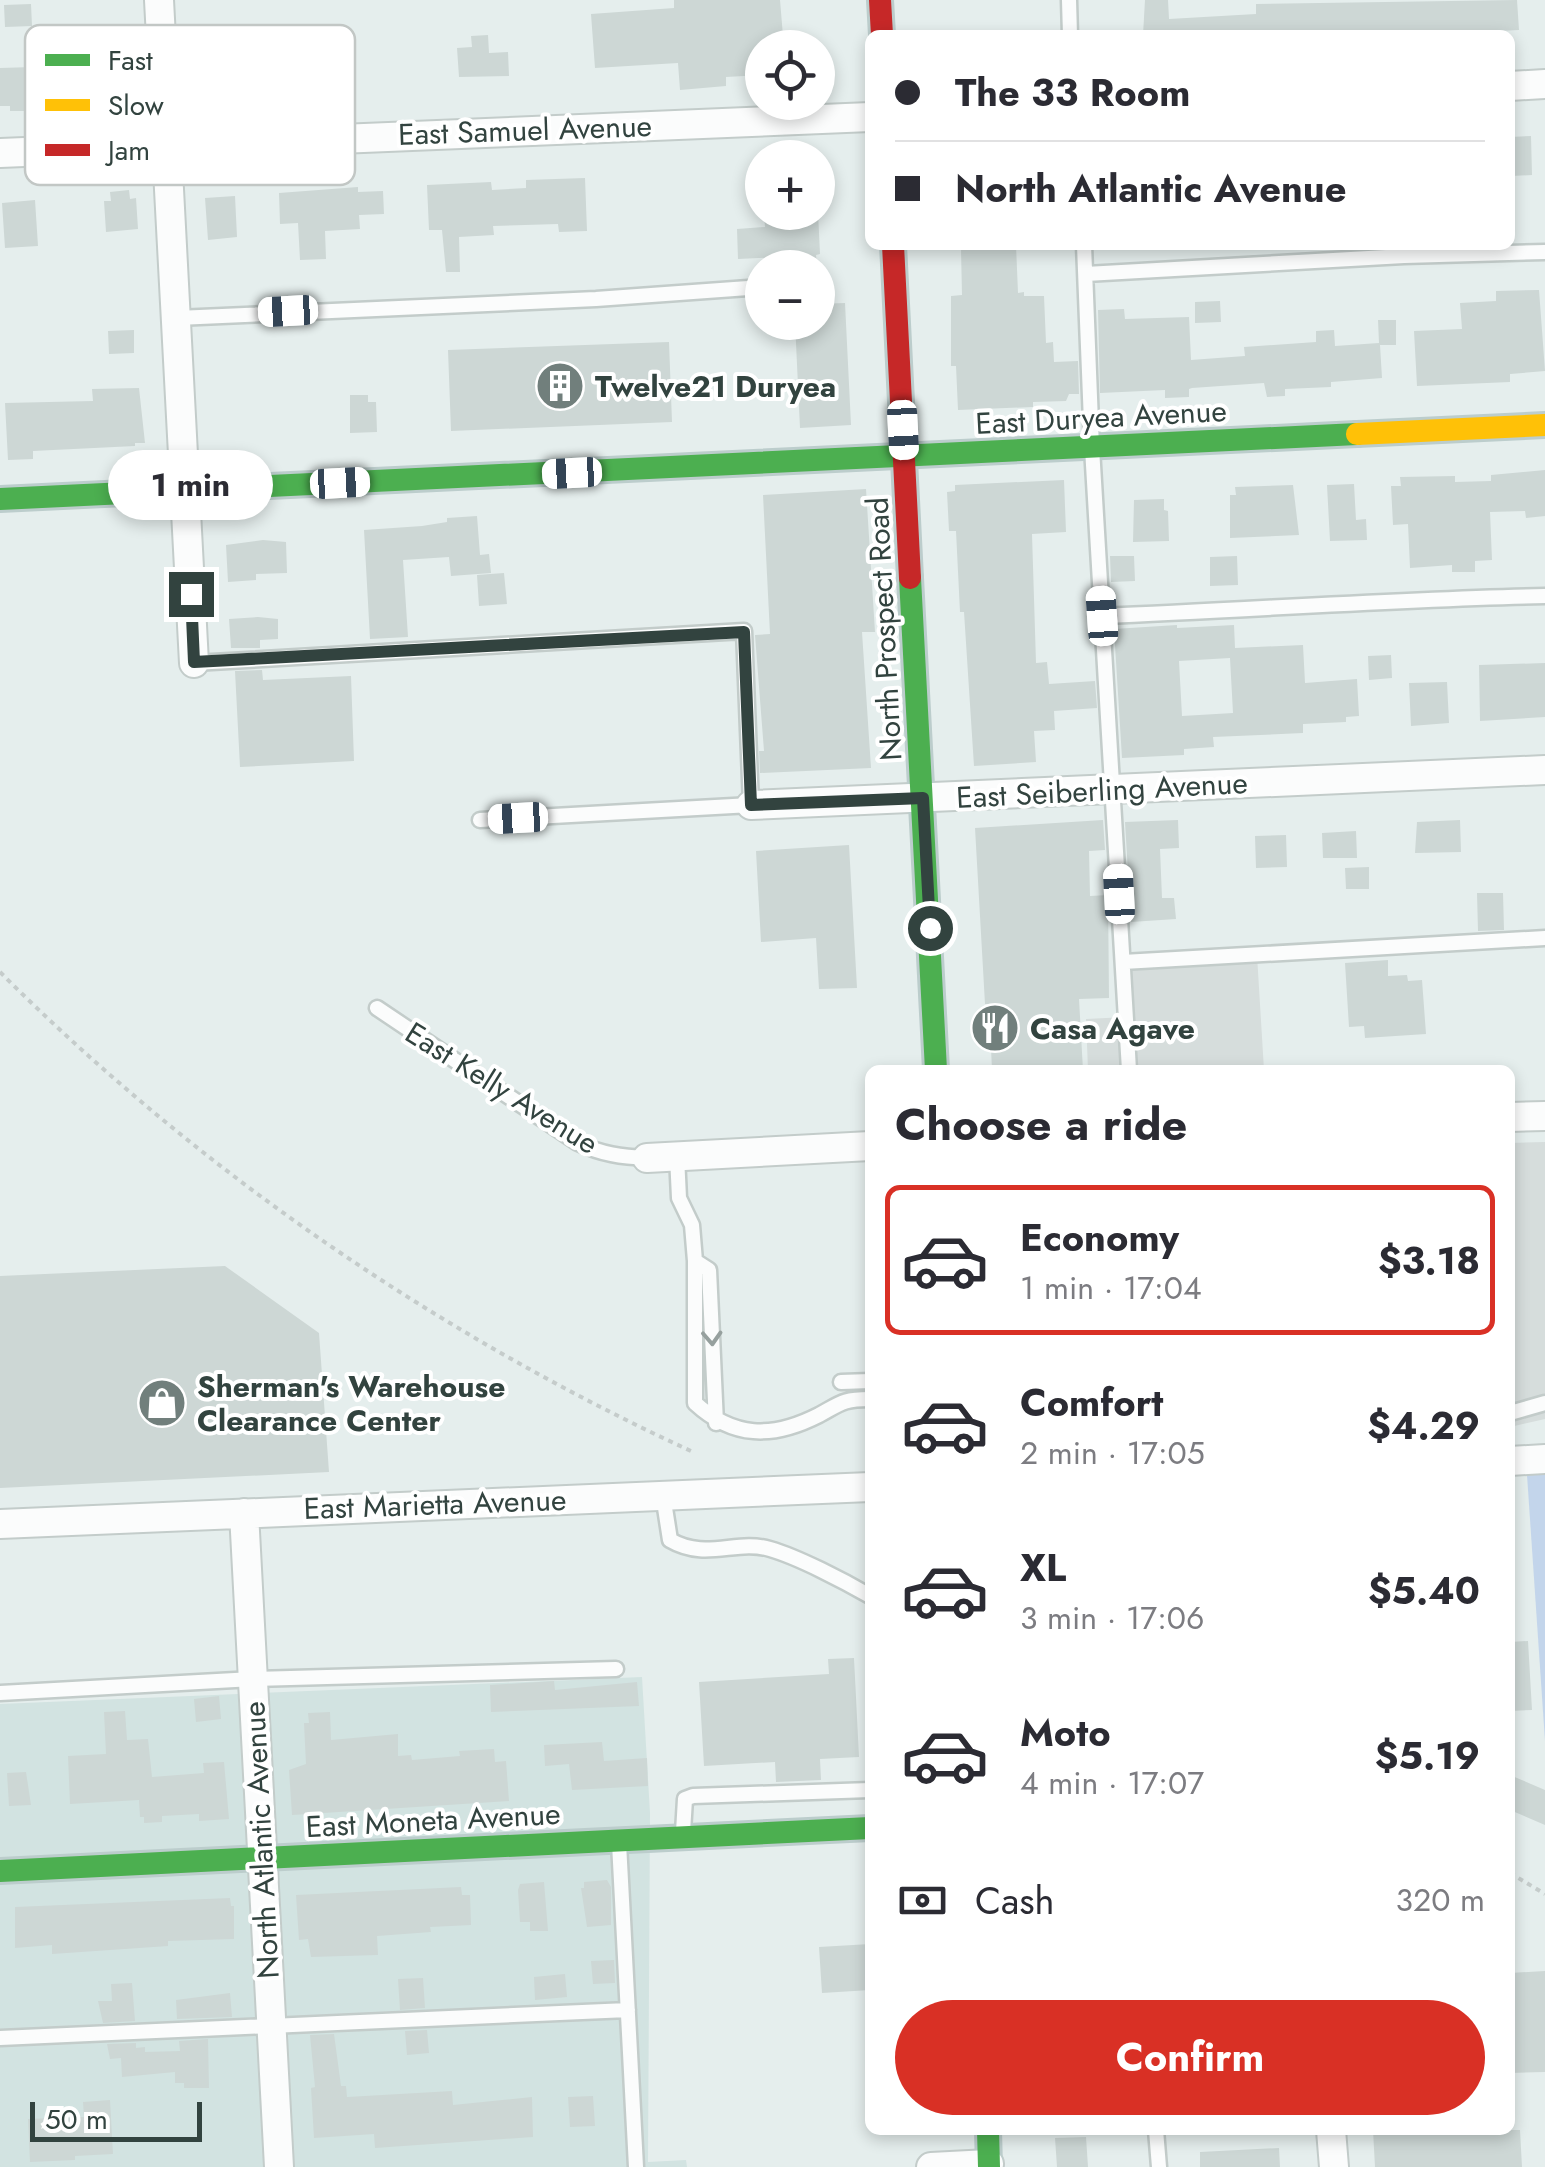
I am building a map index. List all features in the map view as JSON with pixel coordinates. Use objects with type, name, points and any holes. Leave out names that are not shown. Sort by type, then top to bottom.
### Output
[{"type":"street","points":[[159,0],[161,25]]},
{"type":"street","points":[[880,0],[882,30]]},
{"type":"street","points":[[1515,86],[1545,84]]},
{"type":"street","name":"East Samuel Avenue","points":[[355,137],[865,117]]},
{"type":"street","name":"East Samuel Avenue","points":[[0,152],[25,151]]},
{"type":"street","points":[[170,185],[194,662]]},
{"type":"street","name":"North Prospect Road","points":[[893,250],[936,1065]]},
{"type":"street","name":"East Duryea Avenue","points":[[0,498],[1545,425]]},
{"type":"street","name":"East Seiberling Avenue","points":[[751,805],[1545,770]]},
{"type":"street","points":[[1515,1117],[1545,1116]]},
{"type":"street","name":"East Kelly Avenue","points":[[648,1158],[865,1146]]},
{"type":"street","points":[[1515,1461],[1545,1459]]},
{"type":"street","name":"East Marietta Avenue","points":[[0,1524],[865,1487]]},
{"type":"street","name":"North Atlantic Avenue","points":[[244,1512],[280,2167]]},
{"type":"street","name":"East Moneta Avenue","points":[[0,1871],[865,1828]]},
{"type":"street","points":[[930,2167],[989,2166],[988,2135]]},
{"type":"street","points":[[1331,2135],[1334,2167]]},
{"type":"lane","points":[[1069,0],[1070,30]]},
{"type":"lane","points":[[1084,250],[1092,448],[1129,1065]]},
{"type":"lane","points":[[1086,274],[1545,252]]},
{"type":"lane","points":[[177,318],[745,287]]},
{"type":"lane","points":[[1102,616],[1340,606],[1419,598],[1545,596]]},
{"type":"lane","points":[[194,662],[744,632],[751,805]]},
{"type":"lane","name":"East Seiberling Avenue","points":[[480,820],[751,805]]},
{"type":"lane","points":[[1122,962],[1545,938]]},
{"type":"lane","name":"East Kelly Avenue","points":[[376,1008],[578,1143],[597,1152],[648,1158]]},
{"type":"lane","points":[[677,1156],[679,1198],[692,1225],[695,1261],[695,1403],[716,1422],[743,1431],[782,1430],[819,1415],[842,1400],[865,1398]]},
{"type":"lane","points":[[842,1382],[865,1381]]},
{"type":"lane","points":[[1515,1411],[1545,1402]]},
{"type":"lane","points":[[663,1495],[670,1540],[683,1548],[767,1548],[865,1594]]},
{"type":"lane","points":[[0,1692],[253,1679],[616,1669]]},
{"type":"lane","points":[[684,1838],[685,1799],[693,1796],[865,1790]]},
{"type":"lane","points":[[619,1840],[636,2167]]},
{"type":"lane","points":[[0,2038],[628,2010]]},
{"type":"lane","points":[[1156,2135],[1159,2167]]},
{"type":"path","points":[[0,972],[74,1046],[231,1175],[386,1284],[506,1356],[692,1452]]},
{"type":"path","points":[[1515,1876],[1545,1894]]},
{"type":"shaded area","points":[[1257,955],[1264,1065],[1088,1065],[1086,1019],[1126,1017],[1123,962]]},
{"type":"shaded area","points":[[1545,1142],[1545,1419],[1515,1426],[1515,1143]]},
{"type":"shaded area","points":[[1545,1459],[1545,1741],[1526,1460]]},
{"type":"shaded area","points":[[642,1677],[650,1813],[648,2162],[686,2160],[687,2167],[0,2167],[0,1704]]},
{"type":"building","points":[[674,0],[780,0],[782,30],[745,30],[745,76],[726,77],[726,86],[680,90],[678,63],[595,68],[591,14],[674,8]]},
{"type":"building","points":[[1145,0],[1168,0],[1169,19],[1256,14],[1256,4],[1517,0],[1519,30],[1515,30],[1143,30]]},
{"type":"building","points":[[31,4],[32,25],[5,27],[4,5]]},
{"type":"building","points":[[488,35],[489,53],[508,52],[509,76],[459,77],[457,48],[472,47],[471,36]]},
{"type":"building","points":[[25,67],[25,111],[0,106],[0,68]]},
{"type":"building","points":[[1531,136],[1532,175],[1515,176],[1515,137]]},
{"type":"building","points":[[585,178],[587,231],[559,232],[558,224],[493,226],[494,235],[459,237],[460,272],[446,272],[442,230],[429,230],[427,185],[491,182],[492,190],[526,188],[526,180]]},
{"type":"building","points":[[358,187],[358,192],[383,191],[384,214],[359,215],[360,229],[325,231],[326,259],[300,260],[298,223],[280,224],[279,193]]},
{"type":"building","points":[[129,190],[130,199],[136,198],[138,229],[106,232],[104,201],[111,201],[110,192]]},
{"type":"building","points":[[235,196],[237,237],[208,240],[205,198]]},
{"type":"building","points":[[35,200],[38,246],[5,248],[2,203]]},
{"type":"building","points":[[737,229],[819,230],[820,250],[745,250],[745,259],[738,259]]},
{"type":"building","points":[[961,250],[1016,250],[1018,293],[1044,296],[1046,343],[1053,342],[1054,362],[1078,361],[1079,394],[1069,394],[1066,401],[1033,402],[1033,407],[958,410],[956,366],[951,366],[951,296],[962,295]]},
{"type":"building","points":[[1539,290],[1545,371],[1510,374],[1510,382],[1417,386],[1414,331],[1462,329],[1460,303],[1496,301],[1496,291]]},
{"type":"building","points":[[1220,301],[1221,322],[1195,323],[1195,302]]},
{"type":"building","points":[[835,303],[845,303],[851,425],[800,428],[796,340],[835,340]]},
{"type":"building","points":[[1124,309],[1125,319],[1189,317],[1191,360],[1245,356],[1244,347],[1316,342],[1316,331],[1334,330],[1335,346],[1379,343],[1378,320],[1396,320],[1396,345],[1380,345],[1382,378],[1331,382],[1331,387],[1285,389],[1285,396],[1267,397],[1264,383],[1192,388],[1189,397],[1165,398],[1165,390],[1100,393],[1098,310]]},
{"type":"building","points":[[134,330],[134,353],[109,354],[108,331]]},
{"type":"building","name":"Twelve21 Duryea","points":[[669,342],[672,422],[451,431],[448,350]]},
{"type":"building","points":[[139,388],[145,443],[33,451],[33,459],[8,460],[5,403],[93,401],[92,389]]},
{"type":"building","points":[[350,395],[368,395],[368,402],[376,402],[377,432],[350,433]]},
{"type":"building","points":[[1545,470],[1545,516],[1526,518],[1525,511],[1490,512],[1492,560],[1475,561],[1475,572],[1452,572],[1452,565],[1410,568],[1408,524],[1393,525],[1391,486],[1401,486],[1400,477],[1455,476],[1455,482],[1491,481],[1491,475]]},
{"type":"building","points":[[1064,480],[1066,532],[1032,534],[1036,663],[1047,662],[1049,684],[1095,681],[1097,708],[1054,711],[1055,730],[1034,731],[1036,762],[974,766],[964,612],[960,612],[956,531],[949,531],[947,492],[955,491],[955,485]]},
{"type":"building","points":[[1354,484],[1356,520],[1366,519],[1367,540],[1330,541],[1327,485]]},
{"type":"building","points":[[1293,485],[1299,535],[1230,538],[1230,495],[1236,495],[1235,487]]},
{"type":"building","points":[[866,489],[875,632],[862,632],[871,768],[760,773],[759,751],[764,751],[755,635],[770,634],[763,495]]},
{"type":"building","points":[[1164,499],[1169,541],[1133,542],[1134,500]]},
{"type":"building","points":[[477,516],[480,555],[489,554],[491,573],[451,576],[449,557],[403,560],[408,637],[370,639],[364,530],[422,526],[447,522],[447,518]]},
{"type":"building","points":[[263,540],[286,542],[287,573],[256,574],[256,580],[228,582],[226,545]]},
{"type":"building","points":[[1110,556],[1134,556],[1135,581],[1111,582]]},
{"type":"building","points":[[1237,556],[1238,585],[1210,586],[1210,557]]},
{"type":"building","points":[[504,573],[507,604],[479,606],[477,575]]},
{"type":"building","points":[[229,619],[278,619],[278,639],[260,640],[260,648],[231,648]]},
{"type":"building","points":[[1234,625],[1235,648],[1303,645],[1305,683],[1357,679],[1359,716],[1346,717],[1346,722],[1303,724],[1303,733],[1213,737],[1214,747],[1184,749],[1184,755],[1122,758],[1114,629]],"holes":[[[1230,658],[1233,713],[1182,716],[1179,661]]]},
{"type":"building","points":[[1391,655],[1392,678],[1369,680],[1368,656]]},
{"type":"building","points":[[1545,663],[1545,717],[1480,721],[1479,665]]},
{"type":"building","points":[[262,670],[263,680],[351,676],[354,761],[240,767],[235,671]]},
{"type":"building","points":[[1447,682],[1449,723],[1411,726],[1409,683]]},
{"type":"building","points":[[1103,820],[1105,850],[1089,851],[1090,896],[1108,895],[1109,998],[1079,999],[1083,1065],[992,1065],[975,828]]},
{"type":"building","points":[[1178,820],[1179,848],[1160,849],[1162,898],[1174,898],[1176,919],[1131,922],[1125,822]]},
{"type":"building","points":[[1460,820],[1461,852],[1415,853],[1417,822]]},
{"type":"building","points":[[1356,831],[1357,858],[1323,858],[1322,833]]},
{"type":"building","points":[[1286,835],[1287,867],[1256,868],[1255,836]]},
{"type":"building","points":[[849,845],[857,988],[819,989],[816,938],[761,942],[756,851]]},
{"type":"building","points":[[1369,867],[1369,889],[1346,889],[1345,868]]},
{"type":"building","points":[[1477,893],[1503,893],[1504,930],[1478,931]]},
{"type":"building","points":[[1388,960],[1388,976],[1407,975],[1408,981],[1422,980],[1426,1034],[1365,1038],[1364,1026],[1349,1027],[1345,963]]},
{"type":"building","name":"Sherman's Warehouse Clearance Center","points":[[225,1266],[319,1333],[329,1472],[0,1488],[0,1276]]},
{"type":"building","points":[[1528,1641],[1532,1710],[1515,1711],[1515,1642]]},
{"type":"building","points":[[854,1658],[859,1757],[820,1759],[821,1780],[776,1782],[775,1762],[704,1766],[699,1682],[829,1674],[828,1659]]},
{"type":"building","points":[[554,1681],[555,1690],[637,1682],[639,1706],[491,1712],[490,1685]]},
{"type":"building","points":[[219,1696],[221,1719],[196,1722],[194,1699]]},
{"type":"building","points":[[125,1711],[127,1740],[148,1739],[152,1777],[204,1773],[203,1763],[224,1762],[229,1819],[199,1821],[199,1814],[162,1816],[162,1822],[144,1823],[139,1800],[70,1804],[68,1756],[106,1754],[104,1712]]},
{"type":"building","points":[[330,1712],[331,1740],[398,1734],[398,1756],[411,1755],[412,1760],[494,1749],[495,1762],[506,1761],[509,1801],[292,1815],[289,1770],[306,1764],[304,1723],[309,1723],[308,1713]]},
{"type":"building","points":[[602,1742],[604,1761],[647,1758],[648,1786],[572,1790],[569,1764],[545,1766],[544,1745]]},
{"type":"building","points":[[26,1772],[31,1805],[9,1806],[7,1773]]},
{"type":"building","points":[[1515,1777],[1545,1790],[1545,1825],[1515,1812]]},
{"type":"building","points":[[607,1880],[611,1887],[611,1925],[587,1927],[581,1888],[584,1882]]},
{"type":"building","points":[[544,1882],[548,1931],[530,1931],[530,1922],[520,1922],[518,1890],[520,1884]]},
{"type":"building","points":[[461,1887],[462,1895],[470,1895],[471,1925],[377,1936],[378,1955],[311,1957],[308,1939],[299,1940],[296,1895]]},
{"type":"building","points":[[230,1898],[234,1906],[234,1939],[168,1941],[168,1946],[52,1954],[52,1945],[15,1948],[15,1907]]},
{"type":"building","points":[[865,1944],[865,1990],[822,1993],[819,1947]]},
{"type":"building","points":[[614,1960],[615,1983],[593,1984],[591,1961]]},
{"type":"building","points":[[1545,1971],[1545,2072],[1515,2073],[1515,1973]]},
{"type":"building","points":[[565,1974],[567,1997],[535,2000],[534,1977]]},
{"type":"building","points":[[423,1978],[425,2008],[400,2010],[398,1979]]},
{"type":"building","points":[[132,1983],[135,2021],[103,2023],[98,2001],[112,2001],[111,1984]]},
{"type":"building","points":[[230,1993],[232,2017],[177,2019],[176,2000]]},
{"type":"building","points":[[427,2030],[429,2053],[407,2055],[405,2031]]},
{"type":"building","points":[[334,2034],[341,2086],[346,2086],[347,2097],[452,2091],[453,2105],[532,2097],[533,2137],[375,2148],[374,2134],[314,2138],[310,2035]]},
{"type":"building","points":[[208,2039],[209,2088],[184,2088],[184,2083],[175,2083],[175,2072],[122,2077],[121,2058],[110,2059],[107,2044],[136,2043],[136,2048],[145,2047],[145,2052],[180,2051],[179,2041]]},
{"type":"building","points":[[593,2096],[595,2126],[570,2127],[568,2097]]},
{"type":"building","points":[[110,2100],[113,2154],[30,2162],[28,2119],[84,2117],[83,2102]]},
{"type":"building","points":[[1515,2130],[1520,2130],[1522,2167],[1375,2167],[1373,2135],[1515,2135]]},
{"type":"building","points":[[1086,2137],[1088,2167],[1057,2167],[1055,2138]]},
{"type":"building","points":[[1279,2148],[1280,2167],[1200,2167],[1200,2152]]},
{"type":"traffic: fast","points":[[0,499],[1357,434]]},
{"type":"traffic: fast","points":[[910,578],[936,1065]]},
{"type":"traffic: fast","points":[[0,1871],[865,1828]]},
{"type":"traffic: fast","points":[[988,2135],[989,2167]]},
{"type":"traffic: slow","points":[[1357,434],[1545,425]]},
{"type":"traffic: jam","points":[[880,0],[882,30]]},
{"type":"traffic: jam","points":[[893,250],[910,578]]},
{"type":"place","name":"Twelve21 Duryea","points":[[560,386]]},
{"type":"place","name":"Casa Agave","points":[[995,1028]]},
{"type":"place","name":"Sherman's Warehouse Clearance Center","points":[[162,1403]]},
{"type":"route","points":[[191,594],[194,662],[744,632],[751,805],[923,798],[930,928]]}]
